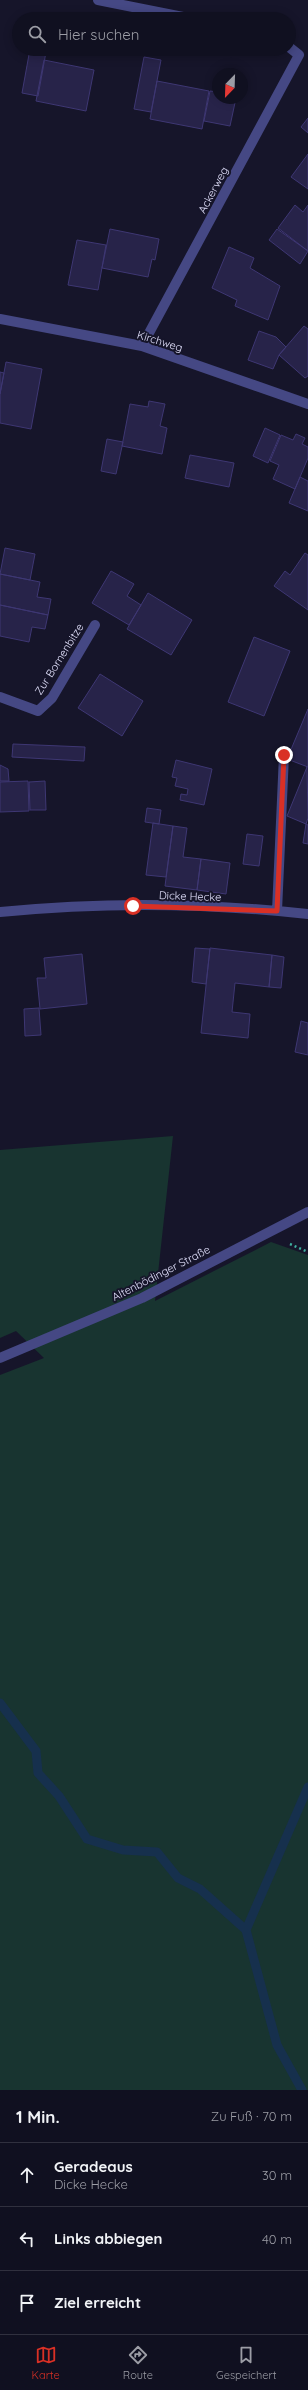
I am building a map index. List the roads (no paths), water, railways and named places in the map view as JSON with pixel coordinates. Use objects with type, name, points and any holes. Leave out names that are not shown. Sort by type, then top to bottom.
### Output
[{"type":"street","points":[[98,0],[158,12]]},
{"type":"street","name":"Ackerweg","points":[[142,346],[299,55],[296,53]]},
{"type":"street","name":"Kirchweg","points":[[0,319],[142,346],[308,404]]},
{"type":"street","points":[[297,401],[308,395]]},
{"type":"street","name":"Zur Bornenbitze","points":[[0,697],[38,711],[52,698],[95,625]]},
{"type":"street","points":[[277,911],[284,755]]},
{"type":"street","name":"Dicke Hecke","points":[[0,912],[133,906],[277,911],[308,914]]},
{"type":"street","name":"Altenbödinger Straße","points":[[0,1358],[142,1298],[308,1212]]},
{"type":"waterway","points":[[0,1703],[36,1751],[38,1773],[59,1796],[87,1839],[123,1850],[157,1852],[178,1878],[200,1889],[246,1930],[277,2045],[302,2090]]},
{"type":"waterway","points":[[246,1930],[308,1787]]}]
